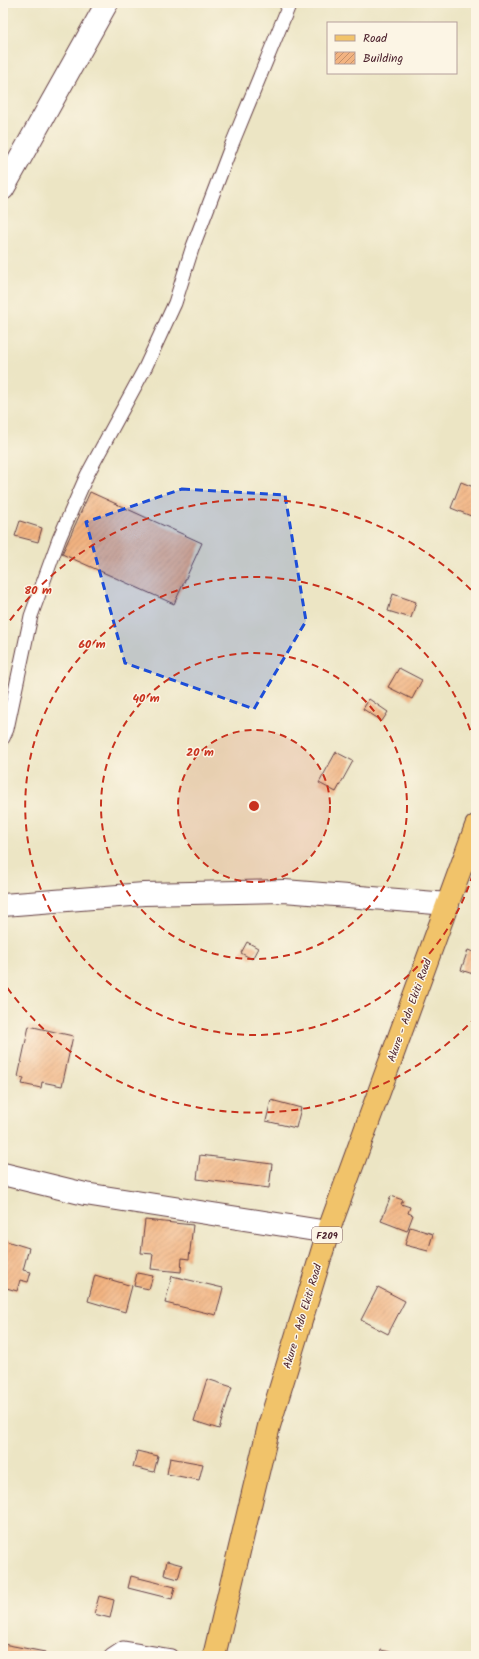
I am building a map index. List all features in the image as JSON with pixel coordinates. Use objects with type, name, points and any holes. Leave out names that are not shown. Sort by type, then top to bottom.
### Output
[{"type":"main road","name":"Akure - Ado Ekiti Road","points":[[214,1656],[269,1426],[328,1232],[476,826]]},
{"type":"street","points":[[3,189],[107,3]]},
{"type":"street","points":[[3,905],[144,894],[284,891],[448,904]]},
{"type":"street","points":[[3,1174],[85,1194],[328,1232]]},
{"type":"lane","points":[[3,738],[7,729],[31,616],[59,539],[87,474],[145,368],[175,303],[192,248],[226,159],[290,3]]},
{"type":"lane","points":[[111,1656],[123,1648],[171,1656]]},
{"type":"highlighted area","points":[[182,489],[285,495],[306,621],[254,709],[125,663],[86,522]]},
{"type":"building","points":[[461,482],[476,488],[476,503],[471,516],[451,508]]},
{"type":"building","points":[[90,492],[202,543],[174,604],[62,554]]},
{"type":"building","points":[[20,521],[42,528],[38,542],[15,536]]},
{"type":"building","points":[[393,594],[416,602],[411,618],[388,611]]},
{"type":"building","points":[[399,668],[422,680],[412,699],[388,687]]},
{"type":"building","points":[[369,699],[388,712],[382,721],[363,709]]},
{"type":"building","points":[[336,752],[353,761],[336,792],[319,783]]},
{"type":"building","points":[[247,942],[258,948],[252,959],[241,953]]},
{"type":"building","points":[[468,950],[476,953],[476,975],[461,970]]},
{"type":"building","points":[[29,1026],[73,1036],[62,1086],[42,1082],[41,1088],[22,1084],[24,1078],[18,1077]]},
{"type":"building","points":[[271,1100],[301,1108],[296,1128],[266,1121]]},
{"type":"building","points":[[200,1155],[272,1164],[269,1188],[197,1179]]},
{"type":"building","points":[[391,1196],[403,1200],[401,1204],[410,1207],[408,1213],[413,1215],[407,1231],[381,1221]]},
{"type":"building","points":[[145,1220],[193,1225],[189,1259],[182,1258],[181,1272],[151,1269],[153,1254],[141,1253]]},
{"type":"building","points":[[410,1227],[433,1234],[428,1251],[405,1245]]},
{"type":"building","points":[[3,1240],[29,1248],[23,1270],[31,1272],[28,1282],[20,1280],[17,1291],[3,1287]]},
{"type":"building","points":[[137,1273],[153,1276],[149,1289],[134,1286]]},
{"type":"building","points":[[95,1275],[132,1286],[125,1312],[88,1301]]},
{"type":"building","points":[[172,1276],[223,1288],[216,1315],[165,1303]]},
{"type":"building","points":[[378,1287],[405,1301],[388,1334],[361,1320]]},
{"type":"building","points":[[207,1379],[232,1387],[219,1429],[194,1421]]},
{"type":"building","points":[[137,1451],[158,1456],[154,1472],[133,1467]]},
{"type":"building","points":[[170,1458],[203,1464],[199,1480],[167,1474]]},
{"type":"building","points":[[167,1561],[182,1565],[178,1579],[164,1575]]},
{"type":"building","points":[[131,1576],[175,1587],[172,1599],[128,1588]]},
{"type":"building","points":[[99,1596],[114,1600],[110,1618],[94,1614]]},
{"type":"building","points":[[3,1644],[45,1652],[44,1656],[3,1656]]},
{"type":"building","points":[[381,1650],[402,1655],[402,1656],[380,1656]]}]
